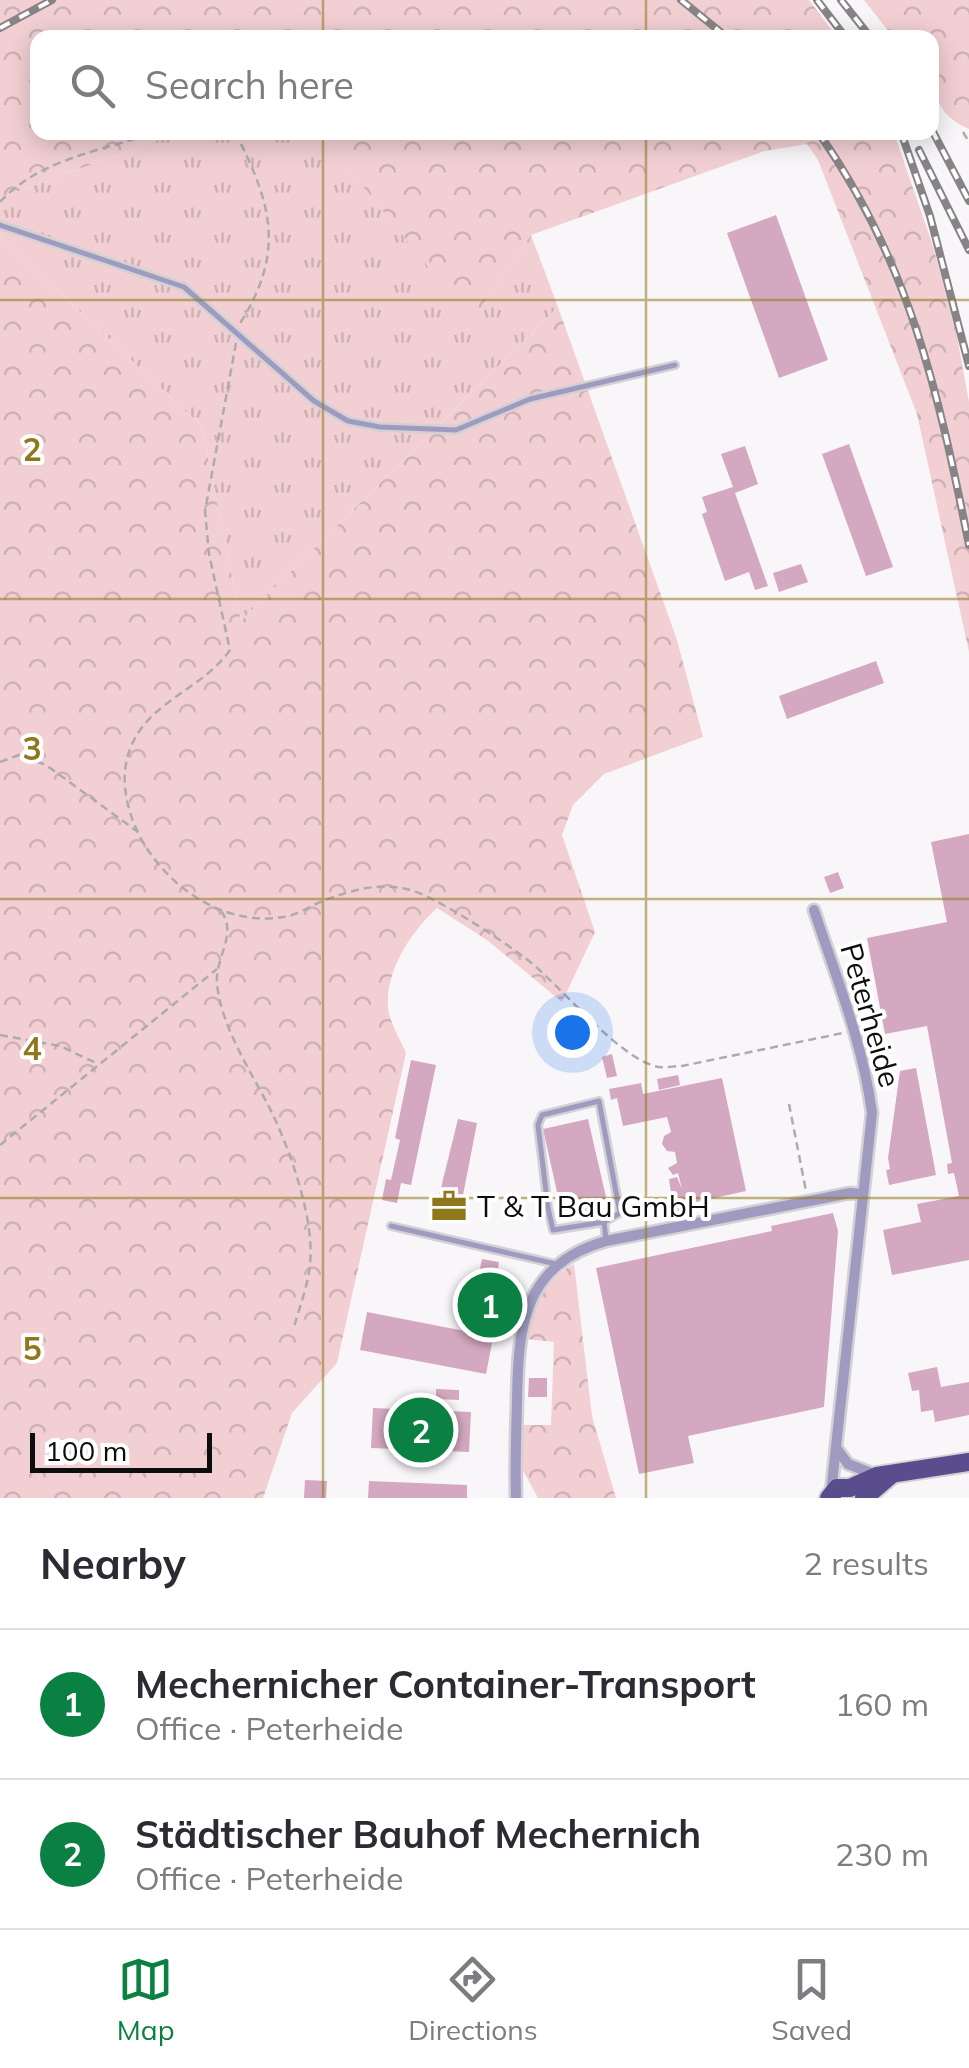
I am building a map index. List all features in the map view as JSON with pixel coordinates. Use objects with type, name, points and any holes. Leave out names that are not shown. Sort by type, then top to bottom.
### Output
[{"type":"main road","points":[[847,1494],[884,1475],[969,1462]]},
{"type":"street","name":"Peterheide","points":[[814,910],[868,1078],[872,1114],[837,1446],[847,1494]]},
{"type":"street","points":[[516,1498],[520,1332],[528,1304],[541,1282],[558,1265],[581,1248],[606,1241],[850,1193],[862,1194]]},
{"type":"street","name":"Peterheide","points":[[837,1446],[847,1494]]},
{"type":"street","points":[[837,1446],[848,1464],[884,1475]]},
{"type":"lane","points":[[0,225],[184,287],[314,401],[348,420],[380,428],[456,430],[530,399],[675,365]]},
{"type":"lane","points":[[599,1101],[620,1213],[604,1222],[553,1230],[538,1125],[542,1115],[599,1101]]},
{"type":"lane","points":[[604,1222],[606,1241]]},
{"type":"lane","points":[[391,1226],[558,1265]]},
{"type":"path","points":[[963,132],[969,142]]},
{"type":"path","points":[[0,202],[17,184],[38,171],[133,140]]},
{"type":"path","points":[[239,140],[269,228],[270,258],[262,286],[238,334],[205,511],[209,554],[230,650],[219,666],[196,685],[169,699],[147,720],[130,749],[122,784],[138,832],[157,864],[188,894],[249,918],[286,917],[352,889],[395,886],[426,896],[526,958],[621,1046],[656,1067],[682,1066],[854,1031]]},
{"type":"path","points":[[0,762],[19,755],[46,765],[138,832]]},
{"type":"path","points":[[220,909],[228,931],[218,968],[217,984],[223,1007],[243,1060],[282,1136],[307,1224],[310,1264],[293,1330]]},
{"type":"path","points":[[0,1145],[218,968]]},
{"type":"path","points":[[0,1035],[60,1046],[97,1064]]},
{"type":"path","points":[[789,1104],[808,1201]]},
{"type":"green space","points":[[0,0],[809,0],[832,30],[30,30],[30,140],[158,140],[0,198]]},
{"type":"green space","points":[[864,0],[969,0],[969,129],[946,113],[939,102],[939,30],[888,30]]},
{"type":"green space","points":[[158,140],[326,140],[472,320],[531,235],[558,307],[241,621],[202,427],[0,236],[0,198]]},
{"type":"green space","points":[[326,140],[896,140],[933,246],[956,331],[969,402],[969,652],[917,414],[818,160],[807,144],[765,151],[531,235],[472,321]]},
{"type":"green space","points":[[0,236],[202,427],[241,621],[558,307],[677,640],[703,737],[604,774],[573,805],[562,835],[595,932],[562,1002],[487,940],[437,908],[402,953],[391,980],[388,1008],[406,1053],[337,1363],[292,1413],[263,1498],[0,1498]]},
{"type":"green space","points":[[574,1264],[592,1416],[616,1498],[538,1498],[520,1465],[522,1425],[551,1425],[554,1342],[526,1339],[529,1327],[547,1286]]},
{"type":"building","points":[[776,215],[828,360],[779,378],[727,233]]},
{"type":"building","points":[[849,444],[893,567],[866,576],[822,454]]},
{"type":"building","points":[[745,446],[758,484],[735,493],[768,586],[755,590],[749,572],[725,581],[702,514],[707,512],[702,497],[733,487],[721,454]]},
{"type":"building","points":[[801,564],[808,582],[779,592],[773,573]]},
{"type":"building","points":[[876,661],[884,683],[787,719],[779,696]]},
{"type":"building","points":[[969,834],[969,1260],[892,1275],[883,1230],[921,1222],[917,1204],[959,1196],[954,1173],[948,1174],[947,1164],[952,1163],[927,1026],[885,1034],[867,938],[947,922],[931,842]]},
{"type":"building","points":[[838,872],[844,888],[830,893],[824,877]]},
{"type":"building","points":[[612,1054],[617,1076],[607,1078],[602,1057]]},
{"type":"building","points":[[411,1060],[436,1065],[411,1185],[401,1183],[397,1203],[382,1200],[400,1140],[395,1138]]},
{"type":"building","points":[[916,1068],[936,1175],[889,1185],[886,1170],[890,1169],[888,1158],[900,1071]]},
{"type":"building","points":[[678,1075],[680,1085],[659,1090],[657,1079]]},
{"type":"building","points":[[722,1078],[746,1191],[696,1202],[692,1213],[681,1216],[673,1207],[669,1179],[677,1177],[682,1189],[678,1173],[673,1175],[668,1168],[677,1163],[675,1152],[667,1151],[662,1144],[664,1136],[671,1132],[667,1117],[623,1126],[617,1098],[611,1100],[609,1089],[641,1083],[643,1094]]},
{"type":"building","points":[[458,1119],[477,1123],[458,1221],[434,1216]]},
{"type":"building","points":[[588,1119],[609,1210],[563,1219],[543,1129]]},
{"type":"building","points":[[833,1213],[838,1231],[824,1407],[688,1436],[694,1463],[639,1474],[596,1268],[772,1231],[771,1226]]},
{"type":"building","points":[[482,1259],[499,1262],[497,1274],[505,1276],[486,1374],[360,1350],[367,1312],[475,1333],[484,1288],[477,1283]]},
{"type":"building","points":[[937,1367],[941,1387],[969,1382],[969,1415],[935,1422],[933,1410],[921,1412],[919,1390],[912,1391],[908,1373]]},
{"type":"building","points":[[529,1378],[547,1378],[547,1397],[528,1397]]},
{"type":"building","points":[[436,1389],[459,1390],[459,1400],[436,1399]]},
{"type":"building","points":[[373,1408],[471,1412],[469,1452],[371,1448]]},
{"type":"building","points":[[305,1480],[327,1481],[326,1498],[304,1498]]},
{"type":"building","points":[[369,1481],[467,1485],[467,1498],[368,1498]]},
{"type":"railway","points":[[0,28],[52,0]]},
{"type":"railway","points":[[681,0],[718,30]]},
{"type":"railway","points":[[817,0],[840,30]]},
{"type":"railway","points":[[841,0],[865,30]]},
{"type":"railway","points":[[823,140],[876,230],[916,330],[932,381],[969,545]]},
{"type":"railway","points":[[904,140],[930,216],[969,366]]},
{"type":"railway","points":[[937,140],[969,201]]},
{"type":"railway","points":[[919,150],[969,250]]},
{"type":"place","name":"T & T Bau GmbH","points":[[449,1206]]},
{"type":"place","name":"Mechernicher Container-Transport","points":[[490,1305]]},
{"type":"place","name":"Städtischer Bauhof Mechernich","points":[[421,1430]]}]
